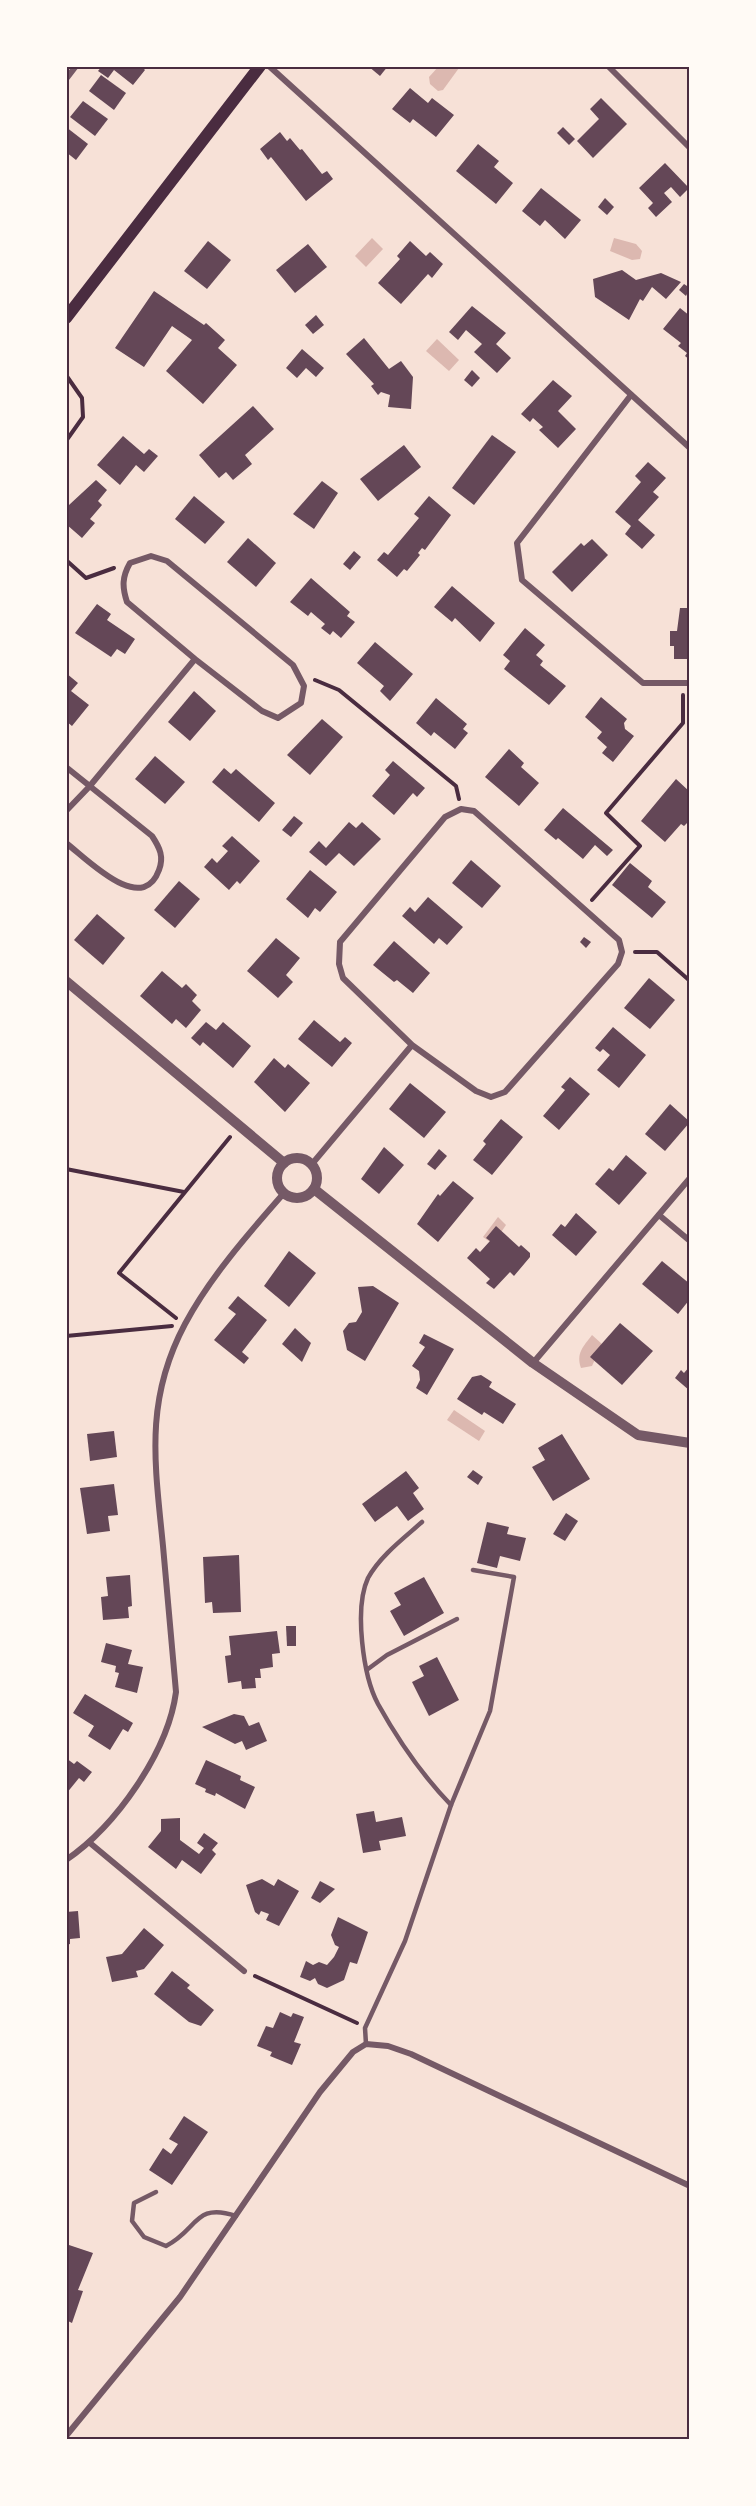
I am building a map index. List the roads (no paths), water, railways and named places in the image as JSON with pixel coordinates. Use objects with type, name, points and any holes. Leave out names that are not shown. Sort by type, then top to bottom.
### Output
[{"type":"main road","points":[[66,318],[260,66]]},
{"type":"street","points":[[66,79],[76,66]]},
{"type":"street","points":[[269,66],[690,448]]},
{"type":"street","points":[[608,66],[690,148]]},
{"type":"street","points":[[630,395],[517,543],[522,580],[643,683],[686,684]]},
{"type":"street","points":[[151,556],[167,561],[298,672],[304,686],[301,704],[278,718],[262,711],[195,659],[127,602],[123,589],[124,574],[130,563],[151,556]]},
{"type":"street","points":[[66,811],[89,787],[195,659]]},
{"type":"street","points":[[66,767],[152,836],[160,848],[162,860],[158,874],[152,882],[134,889],[122,886],[66,843]]},
{"type":"street","points":[[461,809],[474,810],[619,940],[622,952],[612,974],[505,1092],[491,1097],[476,1091],[412,1045],[343,978],[339,964],[340,942],[445,817],[461,809]]},
{"type":"street","points":[[66,981],[284,1163]]},
{"type":"street","points":[[312,1164],[412,1045]]},
{"type":"street","points":[[299,1158],[312,1164],[317,1174],[314,1189],[305,1197],[298,1198],[284,1193],[277,1176],[284,1163],[299,1158]]},
{"type":"street","points":[[533,1363],[690,1178]]},
{"type":"street","points":[[314,1189],[533,1363],[638,1436],[690,1443]]},
{"type":"street","points":[[66,1860],[90,1842],[152,1764],[163,1742],[174,1710],[176,1692],[154,1442],[158,1400],[168,1364],[185,1325],[204,1293],[284,1193]]},
{"type":"street","points":[[659,1215],[690,1241]]},
{"type":"street","points":[[90,1842],[244,1971]]},
{"type":"street","points":[[66,2436],[180,2297],[320,2092],[353,2052],[366,2044],[388,2046],[411,2054],[690,2186]]},
{"type":"lane","points":[[422,1522],[385,1556],[368,1578],[361,1602],[362,1638],[377,1702],[431,1784],[451,1805]]},
{"type":"lane","points":[[366,2044],[365,2028],[405,1941],[451,1805],[490,1711],[514,1577],[473,1570]]},
{"type":"lane","points":[[368,1669],[387,1655],[457,1619]]},
{"type":"lane","points":[[156,2192],[134,2203],[132,2221],[144,2237],[166,2246],[177,2241],[205,2212],[220,2211],[236,2216]]}]
